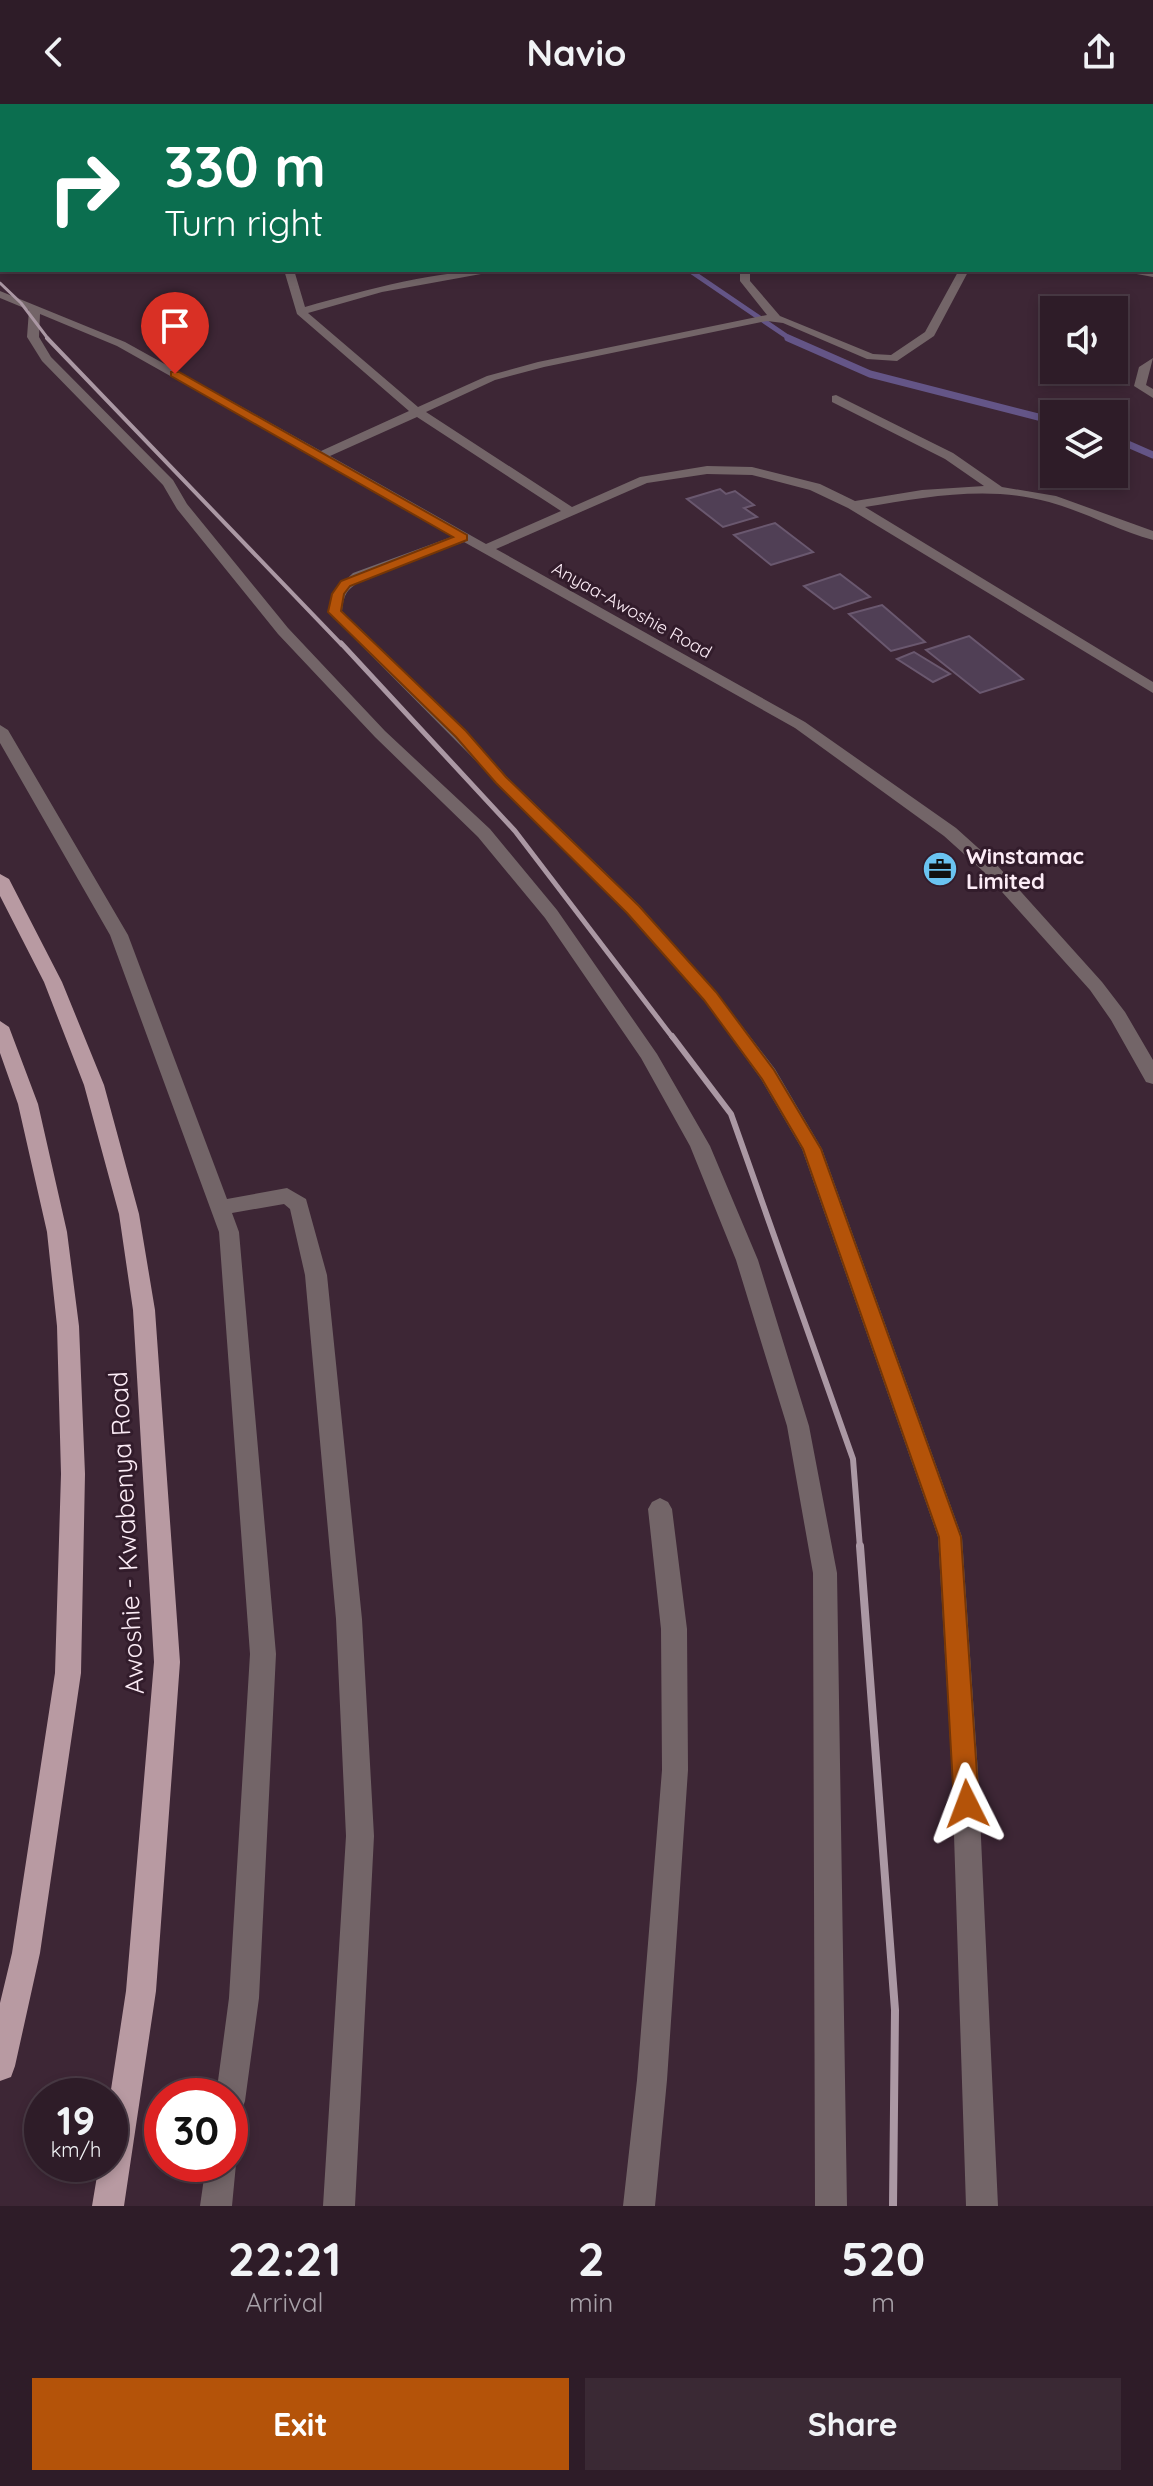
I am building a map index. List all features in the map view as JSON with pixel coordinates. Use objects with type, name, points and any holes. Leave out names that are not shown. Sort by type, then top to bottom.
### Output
[{"type":"main road","name":"Awoshie - Kwabenya Road","points":[[0,879],[53,982],[94,1085],[129,1214],[144,1310],[167,1662],[141,1991],[108,2206]]},
{"type":"main road","name":"Awoshie - Kwabenya Road","points":[[0,1027],[28,1104],[57,1232],[68,1326],[73,1474],[68,1673],[26,1953],[0,2066]]},
{"type":"street","points":[[290,272],[301,312],[416,411],[570,511]]},
{"type":"street","points":[[301,312],[381,289],[486,272]]},
{"type":"street","points":[[745,272],[745,281],[771,318]]},
{"type":"street","points":[[319,457],[416,411],[512,372],[771,318],[871,357],[893,359],[930,334],[963,272]]},
{"type":"street","name":"Anyaa-Awoshie Road","points":[[0,294],[121,344],[800,725],[950,832],[990,868],[1096,986],[1118,1016],[1153,1077]]},
{"type":"street","points":[[35,309],[33,337],[46,359],[168,483],[199,529],[283,631],[380,734],[484,833],[551,914],[648,1054],[700,1146],[747,1260],[798,1426],[825,1573],[831,2206]]},
{"type":"street","points":[[1153,361],[1145,367],[1140,386],[1153,394]]},
{"type":"street","points":[[836,399],[949,456],[998,490]]},
{"type":"street","points":[[485,549],[644,480],[707,470],[752,471],[796,480],[853,505],[1153,689]]},
{"type":"street","points":[[853,505],[950,489],[998,490],[1061,502],[1153,536]]},
{"type":"street","points":[[462,538],[358,576],[345,584],[338,594],[335,612],[461,734],[501,780],[633,909],[710,996],[768,1074],[812,1149],[950,1537],[965,1773],[982,2206]]},
{"type":"street","points":[[0,730],[119,935],[229,1232],[263,1654],[244,1998],[233,2078]]},
{"type":"street","points":[[219,1208],[287,1196],[299,1205],[316,1275],[349,1619],[360,1836],[339,2206]]},
{"type":"street","points":[[639,2206],[652,2080],[675,1770],[674,1629],[660,1509]]},
{"type":"street","points":[[216,2206],[219,2182]]},
{"type":"building","points":[[720,489],[726,494],[735,491],[754,505],[744,508],[757,517],[723,527],[687,499]]},
{"type":"building","points":[[775,523],[813,552],[771,565],[734,535]]},
{"type":"building","points":[[840,574],[870,597],[834,609],[804,586]]},
{"type":"building","points":[[882,605],[925,642],[891,651],[849,614]]},
{"type":"building","points":[[969,636],[1023,679],[980,693],[926,650]]},
{"type":"building","points":[[914,652],[950,674],[933,682],[897,659]]},
{"type":"waterway","points":[[692,272],[791,339]]},
{"type":"waterway","points":[[791,339],[870,374],[1040,417]]},
{"type":"waterway","points":[[1128,444],[1153,455]]},
{"type":"railway","points":[[0,283],[21,303],[49,340]]},
{"type":"railway","points":[[47,338],[342,645]]},
{"type":"railway","points":[[341,643],[515,831],[673,1038]]},
{"type":"railway","points":[[672,1036],[731,1114],[853,1459],[860,1548]]},
{"type":"railway","points":[[860,1546],[895,2010],[893,2206]]},
{"type":"place","name":"Winstamac Limited","points":[[940,869]]},
{"type":"route","points":[[175,374],[462,538],[358,576],[345,584],[338,594],[335,612],[461,734],[501,780],[633,909],[710,996],[768,1074],[812,1149],[950,1537],[967,1804]]}]
